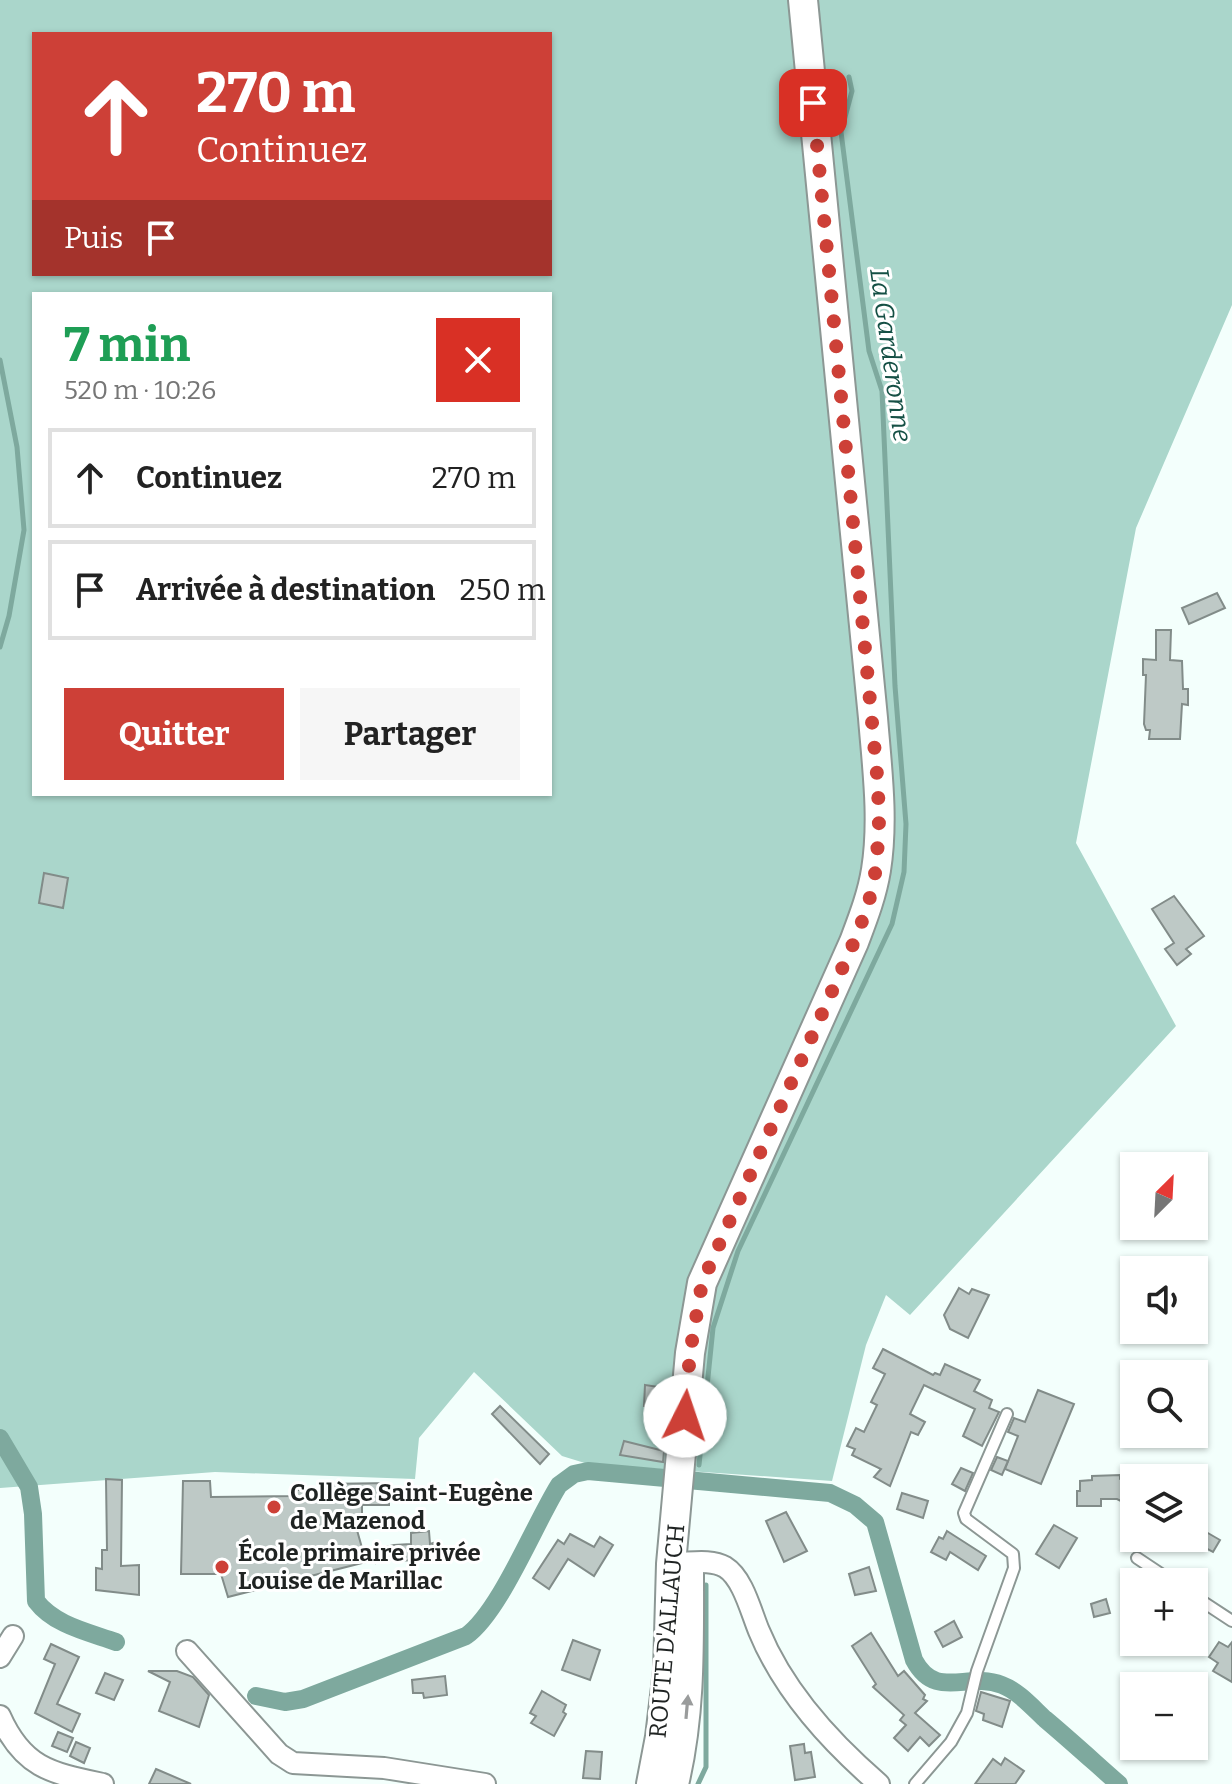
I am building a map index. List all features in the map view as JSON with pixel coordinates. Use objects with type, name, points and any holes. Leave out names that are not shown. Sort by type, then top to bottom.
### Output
[{"type":"main road","name":"ROUTE D'ALLAUCH","points":[[674,1784],[684,1742],[689,1678],[680,1563],[680,1478],[690,1353],[702,1283],[854,942],[868,906],[876,869],[879,827],[875,741],[803,0]]},
{"type":"main road","name":"ROUTE D'ALLAUCH","points":[[651,1784],[660,1737],[680,1563]]},
{"type":"street","points":[[680,1563],[709,1562],[725,1567],[737,1580],[766,1649],[785,1682],[845,1755],[879,1784]]},
{"type":"street","points":[[0,1657],[13,1636]]},
{"type":"street","points":[[187,1651],[279,1754],[293,1763],[384,1768],[485,1784]]},
{"type":"street","points":[[0,1716],[14,1744],[32,1762],[52,1773],[103,1784]]},
{"type":"lane","points":[[915,1784],[951,1742],[967,1713],[977,1671],[1014,1568],[1013,1554],[966,1519],[964,1513],[1007,1414]]},
{"type":"lane","points":[[1137,1558],[1152,1568]]},
{"type":"lane","points":[[1208,1605],[1232,1621]]},
{"type":"green space","points":[[0,0],[1232,0],[1232,305],[1136,528],[1076,843],[1176,1026],[910,1315],[886,1295],[866,1345],[832,1481],[588,1464],[562,1456],[474,1372],[419,1438],[415,1479],[215,1472],[0,1488]]},
{"type":"building","points":[[1217,593],[1225,608],[1189,624],[1182,608]]},
{"type":"building","points":[[1156,630],[1171,630],[1170,660],[1182,661],[1183,689],[1188,689],[1188,705],[1182,704],[1180,739],[1149,739],[1150,730],[1146,730],[1144,724],[1146,675],[1143,675],[1143,659],[1156,660]]},
{"type":"building","points":[[44,873],[68,878],[63,908],[39,903]]},
{"type":"building","points":[[1174,896],[1204,936],[1186,949],[1191,954],[1177,965],[1165,949],[1174,943],[1152,909]]},
{"type":"building","points":[[959,1288],[969,1294],[972,1289],[989,1295],[968,1338],[950,1329],[944,1315]]},
{"type":"building","points":[[883,1349],[933,1375],[940,1375],[945,1364],[980,1380],[974,1391],[992,1400],[989,1408],[999,1412],[982,1446],[963,1436],[975,1409],[924,1385],[910,1414],[925,1422],[918,1435],[911,1432],[890,1486],[874,1477],[881,1469],[852,1455],[855,1449],[847,1446],[856,1428],[864,1432],[877,1405],[871,1402],[885,1374],[873,1368]]},
{"type":"building","points":[[645,1385],[659,1387],[657,1406],[644,1406]]},
{"type":"building","points":[[1038,1390],[1074,1404],[1041,1484],[1005,1469],[1018,1436],[1008,1432],[1014,1418],[1025,1422]]},
{"type":"building","points":[[500,1406],[549,1454],[540,1464],[492,1414]]},
{"type":"building","points":[[624,1441],[664,1451],[663,1462],[620,1455]]},
{"type":"building","points":[[997,1457],[1008,1461],[1002,1475],[991,1470]]},
{"type":"building","points":[[961,1468],[973,1473],[965,1491],[952,1484]]},
{"type":"building","points":[[1120,1475],[1120,1500],[1101,1499],[1101,1506],[1077,1506],[1080,1481],[1092,1480],[1092,1476]]},
{"type":"building","points":[[106,1479],[122,1480],[121,1566],[139,1565],[139,1595],[96,1590],[96,1568],[102,1569],[102,1550],[107,1550]]},
{"type":"building","points":[[183,1481],[210,1481],[211,1497],[294,1496],[294,1490],[323,1490],[323,1484],[389,1483],[389,1505],[362,1505],[362,1514],[353,1516],[366,1562],[228,1597],[221,1574],[181,1574]]},
{"type":"building","points":[[902,1493],[928,1501],[923,1518],[897,1509]]},
{"type":"building","points":[[786,1512],[807,1551],[784,1562],[766,1521]]},
{"type":"building","points":[[1054,1525],[1077,1538],[1059,1568],[1036,1554]]},
{"type":"building","points":[[429,1531],[434,1550],[430,1551],[431,1559],[398,1561],[398,1558],[376,1563],[374,1550],[411,1544],[411,1533]]},
{"type":"building","points":[[947,1531],[986,1556],[978,1570],[950,1552],[946,1560],[931,1552],[939,1537],[943,1539]]},
{"type":"building","points":[[1208,1533],[1220,1540],[1213,1552],[1208,1549]]},
{"type":"building","points":[[570,1534],[594,1547],[600,1537],[613,1545],[594,1576],[568,1559],[549,1589],[533,1578],[558,1540],[564,1544]]},
{"type":"building","points":[[869,1567],[876,1591],[855,1595],[849,1574]]},
{"type":"building","points":[[1106,1599],[1110,1613],[1094,1617],[1091,1604]]},
{"type":"building","points":[[954,1621],[962,1637],[943,1647],[935,1632]]},
{"type":"building","points":[[871,1633],[898,1676],[904,1671],[925,1695],[923,1699],[927,1701],[915,1713],[940,1735],[929,1746],[920,1737],[908,1751],[894,1738],[906,1725],[900,1720],[904,1715],[873,1687],[876,1684],[852,1646]]},
{"type":"building","points":[[573,1640],[600,1650],[590,1680],[562,1670]]},
{"type":"building","points":[[1219,1642],[1228,1647],[1232,1642],[1232,1682],[1213,1671],[1218,1663],[1209,1657]]},
{"type":"building","points":[[51,1644],[79,1657],[57,1704],[80,1714],[72,1732],[35,1713],[55,1664],[44,1659]]},
{"type":"building","points":[[148,1671],[177,1671],[193,1677],[209,1695],[199,1727],[159,1711],[170,1682]]},
{"type":"building","points":[[105,1673],[123,1680],[114,1700],[96,1693]]},
{"type":"building","points":[[445,1676],[447,1695],[424,1698],[423,1693],[413,1693],[412,1680]]},
{"type":"building","points":[[542,1691],[566,1705],[563,1712],[566,1714],[554,1736],[531,1723],[536,1716],[530,1713]]},
{"type":"building","points":[[981,1692],[1010,1701],[1002,1727],[983,1720],[984,1714],[976,1711]]},
{"type":"building","points":[[58,1732],[73,1738],[67,1752],[52,1746]]},
{"type":"building","points":[[76,1742],[90,1748],[84,1763],[70,1756]]},
{"type":"building","points":[[804,1744],[805,1753],[811,1752],[815,1777],[795,1780],[790,1746]]},
{"type":"building","points":[[586,1751],[602,1752],[600,1779],[583,1778]]},
{"type":"building","points":[[1005,1758],[1024,1771],[1015,1784],[975,1784],[993,1759],[1001,1765]]},
{"type":"building","points":[[156,1769],[191,1784],[149,1784]]},
{"type":"waterway","name":"La Garderonne","points":[[699,1465],[713,1328],[738,1251],[892,924],[904,872],[906,824],[895,686],[882,391],[869,351],[841,132],[852,91],[849,77]]},
{"type":"waterway","points":[[0,360],[17,447],[24,530],[9,616],[0,647]]},
{"type":"waterway","points":[[0,1438],[29,1487],[36,1601],[62,1622],[116,1642]]},
{"type":"waterway","points":[[256,1696],[285,1702],[303,1699],[466,1636],[492,1608],[559,1485],[574,1474],[588,1471],[830,1493],[855,1505],[875,1522],[914,1660],[923,1672],[942,1682],[989,1682],[1008,1688],[1119,1784]]},
{"type":"waterway","name":"La Garderonne","points":[[698,1784],[706,1767],[706,1585]]},
{"type":"place","name":"Collège Saint-Eugène de Mazenod","points":[[274,1507]]},
{"type":"place","name":"École primaire privée Louise de Marillac","points":[[222,1567]]},
{"type":"route","points":[[685,1416],[690,1353],[702,1283],[854,942],[868,906],[876,869],[879,827],[873,718],[813,103]]}]
